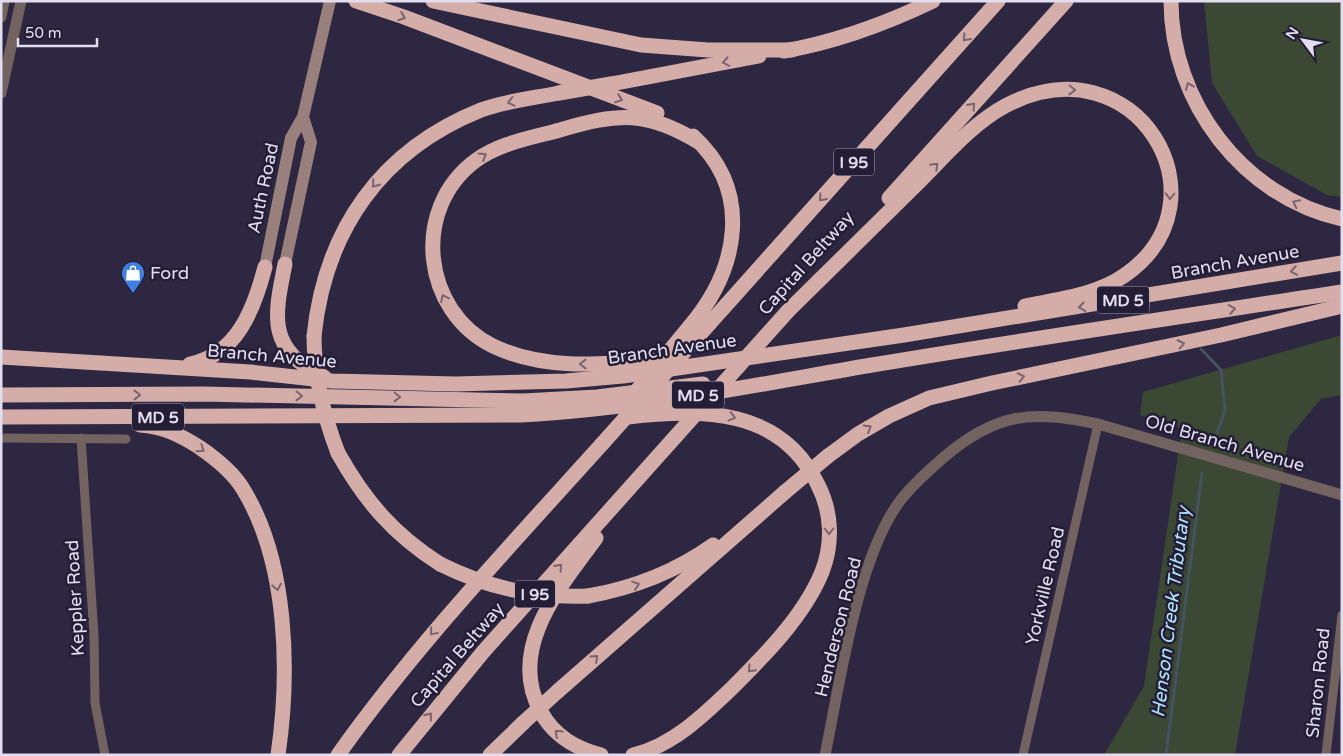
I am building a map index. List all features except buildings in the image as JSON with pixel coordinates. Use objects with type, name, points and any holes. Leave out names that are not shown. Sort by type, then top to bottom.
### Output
[{"type":"highway","points":[[356,1],[404,17],[662,116],[684,128],[700,143],[724,176],[730,195],[733,229],[723,272],[715,290],[705,308],[596,444]]},
{"type":"highway","points":[[433,1],[641,45],[708,50],[792,50]]},
{"type":"highway","points":[[458,1],[472,10]]},
{"type":"highway","points":[[785,492],[706,550],[675,569],[625,588],[588,596],[554,596],[512,591],[463,575],[440,564],[395,530],[371,505],[355,484],[338,453],[327,425],[314,363],[314,336],[323,284],[330,259],[343,232],[375,182],[395,162],[422,140],[483,109],[792,50],[835,40],[891,21],[933,1]]},
{"type":"highway","name":"Capital Beltway","points":[[338,755],[400,671],[596,444],[710,324],[998,1]]},
{"type":"highway","name":"Capital Beltway","points":[[399,755],[482,652],[1066,1]]},
{"type":"highway","points":[[1171,1],[1173,30],[1185,78],[1199,109],[1222,145],[1264,184],[1310,210],[1342,219]]},
{"type":"highway","points":[[788,311],[975,127],[1006,106],[1051,90],[1071,89],[1106,95],[1122,103],[1136,114],[1148,128],[1166,162],[1170,199],[1162,231],[1140,263],[1125,275],[1098,289],[904,335]]},
{"type":"highway","points":[[700,143],[682,132],[654,120],[639,117],[609,117],[508,144],[488,152],[468,168],[449,188],[435,218],[431,254],[441,293],[451,312],[462,324],[493,346],[517,355],[556,362],[585,365],[789,351]]},
{"type":"highway","name":"Branch Avenue","points":[[1,357],[176,367],[332,381],[456,384],[566,380],[622,376],[904,335],[1342,263]]},
{"type":"highway","points":[[285,264],[277,303],[278,325],[282,343],[294,358],[310,370],[332,381]]},
{"type":"highway","points":[[176,367],[214,356],[228,346],[245,323],[259,290],[265,267]]},
{"type":"highway","name":"MD 5","points":[[1,417],[521,416],[623,408],[873,365],[1342,292]]},
{"type":"highway","points":[[490,755],[558,691],[785,492],[858,434],[889,416],[929,398],[1222,335],[1342,306]]},
{"type":"highway","points":[[1,395],[203,394],[523,401],[598,396],[873,365]]},
{"type":"highway","points":[[457,416],[521,420],[569,420],[687,411],[722,414],[745,420],[780,437],[794,448],[806,462],[825,497],[829,517],[827,555],[822,573],[797,614],[767,651],[718,701],[663,744],[633,755]]},
{"type":"highway","points":[[71,418],[156,426],[173,433],[208,453],[242,487],[257,515],[277,586],[285,672],[284,713],[278,755]]},
{"type":"highway","points":[[601,755],[578,748],[565,740],[544,718],[534,701],[530,684],[533,646],[544,614],[564,582],[676,436]]},
{"type":"main road","name":"Auth Road","points":[[265,267],[291,138],[303,117],[330,1]]},
{"type":"main road","name":"Auth Road","points":[[285,264],[310,142],[303,117]]},
{"type":"street","points":[[1,93],[21,1]]},
{"type":"street","points":[[1,17],[6,2]]},
{"type":"street","name":"Henderson Road","points":[[825,755],[855,616],[869,568],[885,526],[900,501],[950,452],[984,429],[1012,418],[1037,415],[1061,416],[1098,424]]},
{"type":"street","name":"Old Branch Avenue","points":[[1098,424],[1342,496]]},
{"type":"street","name":"Yorkville Road","points":[[1023,755],[1098,424]]},
{"type":"street","points":[[1,438],[126,439]]},
{"type":"street","name":"Keppler Road","points":[[82,438],[94,635],[95,703],[105,755]]},
{"type":"street","name":"Sharon Road","points":[[1326,755],[1342,615]]},
{"type":"green space","points":[[1204,1],[1342,1],[1342,197],[1327,195],[1257,156],[1212,83]]},
{"type":"green space","points":[[1342,335],[1342,395],[1321,399],[1289,437],[1235,755],[1104,755],[1144,686],[1182,428],[1140,415],[1143,392]]},
{"type":"waterway","name":"Henson Creek Tributary","points":[[1201,349],[1221,370],[1225,410],[1216,436]]},
{"type":"waterway","name":"Henson Creek Tributary","points":[[1166,755],[1202,473]]},
{"type":"place","name":"Ford","points":[[133,294]]}]
